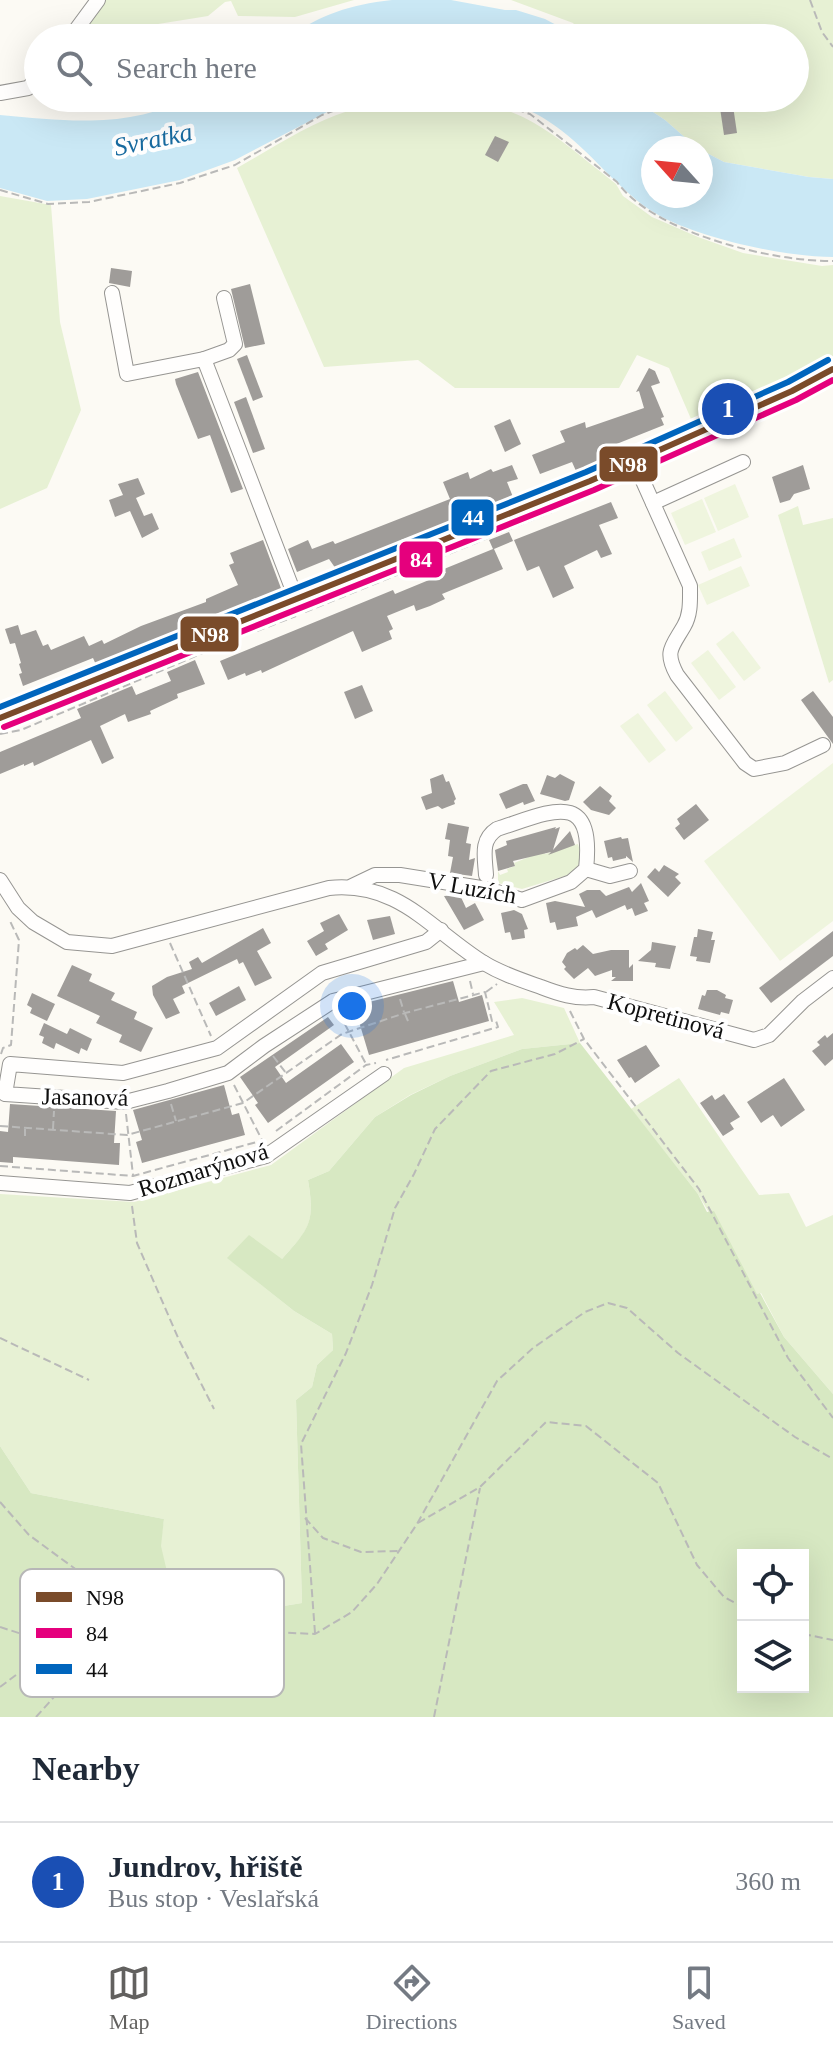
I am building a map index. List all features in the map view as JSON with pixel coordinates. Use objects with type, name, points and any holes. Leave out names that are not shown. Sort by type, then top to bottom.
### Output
[{"type":"street","points":[[80,24],[98,0]]},
{"type":"street","points":[[0,93],[24,89]]},
{"type":"street","points":[[112,293],[127,374],[204,359],[229,350],[235,344],[224,298]]},
{"type":"street","points":[[204,359],[297,601]]},
{"type":"street","points":[[0,718],[297,601],[634,461],[763,405],[833,369]]},
{"type":"street","points":[[634,461],[690,586],[690,607],[685,625],[671,648],[670,661],[677,675],[745,763],[754,769],[785,763],[823,745]]},
{"type":"street","points":[[653,503],[743,462]]},
{"type":"street","name":"V Luzích","points":[[352,886],[375,875],[400,875],[487,889],[522,900],[571,882],[586,869],[587,833],[583,821],[564,810],[557,810],[497,829],[484,842],[486,875]]},
{"type":"street","points":[[586,869],[610,876],[630,871]]},
{"type":"street","points":[[0,880],[18,908],[33,922],[67,942],[112,946],[329,888],[352,886],[379,893],[411,907],[484,963]]},
{"type":"street","name":"Jasanová","points":[[441,930],[426,942],[322,973],[217,1048],[123,1073],[10,1064],[5,1094],[125,1102],[228,1073],[333,1001],[484,963]]},
{"type":"street","name":"Kopretinová","points":[[484,963],[509,976],[563,995],[579,999],[594,997],[754,1040],[769,1035],[803,1001],[833,978]]},
{"type":"street","points":[[217,1048],[228,1073]]},
{"type":"street","points":[[123,1073],[125,1102]]},
{"type":"street","name":"Rozmarýnová","points":[[0,1183],[130,1193],[266,1156],[384,1074]]},
{"type":"path","points":[[810,0],[822,32],[833,47]]},
{"type":"path","points":[[0,190],[48,204],[76,203],[180,183],[235,165],[330,112]]},
{"type":"path","points":[[524,112],[617,182],[626,194],[667,222],[742,249],[833,261]]},
{"type":"path","points":[[256,631],[563,507]]},
{"type":"path","points":[[0,734],[21,730],[212,648]]},
{"type":"path","points":[[0,1057],[3,1048],[11,1045],[19,940]]},
{"type":"path","points":[[168,941],[217,1048]]},
{"type":"path","points":[[0,1126],[127,1135],[178,1122],[243,1103],[349,1031],[485,992],[492,1021],[496,1021],[498,1027],[366,1065],[277,1130]]},
{"type":"path","points":[[563,995],[584,1039],[699,1189],[788,1358],[833,1418]]},
{"type":"path","points":[[400,999],[408,1021]]},
{"type":"path","points":[[333,1001],[366,1065]]},
{"type":"path","points":[[439,1004],[441,1011]]},
{"type":"path","points":[[372,1023],[374,1030]]},
{"type":"path","points":[[315,1634],[301,1444],[346,1353],[372,1285],[395,1208],[435,1129],[491,1071],[555,1054],[584,1039]]},
{"type":"path","points":[[316,1052],[321,1058]]},
{"type":"path","points":[[271,1054],[292,1078]]},
{"type":"path","points":[[259,1092],[263,1099]]},
{"type":"path","points":[[0,1166],[133,1176],[263,1140],[240,1096]]},
{"type":"path","points":[[173,1108],[182,1129]]},
{"type":"path","points":[[213,1112],[215,1120]]},
{"type":"path","points":[[53,1130],[54,1115]]},
{"type":"path","points":[[127,1125],[133,1176]]},
{"type":"path","points":[[25,1128],[25,1136]]},
{"type":"path","points":[[61,1130],[61,1139]]},
{"type":"path","points":[[145,1131],[147,1139]]},
{"type":"path","points":[[96,1133],[96,1141]]},
{"type":"path","points":[[130,1193],[137,1243],[179,1340],[214,1409]]},
{"type":"path","points":[[284,1633],[315,1634],[352,1612],[377,1584],[417,1524],[497,1381],[533,1348],[585,1312],[608,1303],[627,1308],[678,1353],[795,1437],[833,1459]]},
{"type":"path","points":[[0,1338],[89,1380]]},
{"type":"path","points":[[417,1524],[480,1487],[546,1422],[586,1426],[658,1483],[697,1565],[724,1597],[737,1604]]},
{"type":"path","points":[[434,1717],[480,1487]]},
{"type":"path","points":[[0,1502],[29,1535],[75,1569]]},
{"type":"path","points":[[305,1518],[323,1538],[361,1552],[399,1551]]},
{"type":"path","points":[[0,1627],[20,1633]]},
{"type":"path","points":[[809,1635],[833,1640]]},
{"type":"path","points":[[0,1687],[16,1675],[20,1676]]},
{"type":"path","points":[[36,1717],[54,1697]]},
{"type":"green space","points":[[106,0],[354,0],[295,17],[238,16],[231,1],[225,2],[208,16],[158,24],[87,24]]},
{"type":"green space","points":[[511,0],[833,0],[833,179],[724,162],[713,156],[713,136],[683,136],[653,112],[809,112],[809,24],[574,24]]},
{"type":"green space","points":[[347,112],[511,112],[569,147],[616,184],[623,196],[652,217],[743,253],[822,266],[833,265],[833,356],[691,419],[669,368],[637,355],[619,388],[455,388],[418,360],[324,367],[237,168]]},
{"type":"green space","points":[[0,196],[51,205],[60,322],[81,410],[47,488],[0,509]]},
{"type":"green space","points":[[735,484],[749,517],[718,531],[704,498]]},
{"type":"green space","points":[[702,499],[716,532],[685,545],[671,513]]},
{"type":"green space","points":[[798,506],[803,525],[833,518],[833,680],[829,683],[778,515]]},
{"type":"green space","points":[[734,538],[742,557],[709,571],[701,552]]},
{"type":"green space","points":[[741,566],[750,586],[707,605],[698,585]]},
{"type":"green space","points":[[733,631],[761,668],[744,681],[716,644]]},
{"type":"green space","points":[[708,650],[736,687],[719,700],[691,663]]},
{"type":"green space","points":[[665,691],[693,728],[676,742],[647,705]]},
{"type":"green space","points":[[638,713],[666,750],[649,763],[620,726]]},
{"type":"green space","points":[[833,763],[833,921],[780,961],[704,861]]},
{"type":"green space","points":[[578,844],[582,858],[577,869],[568,875],[522,889],[498,883],[498,871],[500,875],[508,872],[507,869],[515,866],[514,863],[544,851],[545,854]]},
{"type":"green space","points":[[522,998],[564,1008],[580,1043],[522,1049],[410,1095],[375,1117],[329,1171],[308,1180],[311,1206],[308,1224],[282,1259],[228,1258],[294,1311],[332,1334],[333,1350],[317,1365],[312,1387],[296,1400],[302,1603],[284,1606],[284,1569],[166,1569],[160,1546],[164,1519],[31,1493],[0,1446],[0,1194],[134,1202],[271,1165],[404,1068],[514,1035],[494,1002]]},
{"type":"green space","points":[[580,1043],[698,1194],[707,1212],[714,1211],[757,1294],[760,1293],[784,1337],[833,1394],[833,1717],[0,1717],[0,1446],[31,1493],[164,1519],[161,1546],[166,1569],[20,1569],[20,1697],[284,1697],[284,1606],[302,1603],[296,1400],[312,1387],[317,1365],[333,1350],[332,1334],[294,1311],[227,1258],[249,1235],[282,1259],[308,1224],[311,1206],[308,1180],[329,1171],[375,1117],[450,1076],[522,1049]]},
{"type":"green space","points":[[679,1078],[759,1195],[789,1193],[806,1227],[833,1215],[833,1394],[784,1337],[761,1293],[757,1294],[698,1194],[631,1109]]},
{"type":"water","points":[[392,0],[451,0],[516,10],[554,24],[310,24],[362,5]]},
{"type":"water","name":"Svratka","points":[[153,112],[327,112],[235,160],[180,180],[87,199],[47,201],[0,188],[0,115],[96,120]]},
{"type":"water","points":[[532,112],[653,112],[683,136],[641,136],[641,203],[562,131]]},
{"type":"water","points":[[713,156],[724,162],[833,179],[833,257],[738,244],[689,229],[647,208],[713,208]]},
{"type":"building","points":[[721,112],[734,112],[737,133],[724,135]]},
{"type":"building","points":[[495,136],[509,142],[498,162],[485,155]]},
{"type":"building","points":[[111,268],[132,271],[130,287],[109,283]]},
{"type":"building","points":[[250,284],[265,344],[245,348],[231,289]]},
{"type":"building","points":[[247,355],[263,397],[253,401],[237,359]]},
{"type":"building","points":[[649,368],[655,371],[660,383],[651,386],[664,417],[661,418],[664,425],[604,449],[608,458],[576,471],[572,462],[540,474],[532,455],[565,442],[560,431],[585,422],[586,428],[644,408],[639,391],[636,392]]},
{"type":"building","points":[[198,372],[243,489],[231,493],[210,435],[198,439],[176,384],[175,379]]},
{"type":"building","points":[[246,397],[265,449],[253,453],[234,402]]},
{"type":"building","points":[[510,419],[521,444],[505,452],[494,426]]},
{"type":"building","points":[[512,465],[518,479],[507,482],[513,497],[336,569],[329,559],[297,572],[288,549],[308,540],[312,549],[333,541],[335,544],[450,499],[443,482],[468,472],[470,479],[491,469],[493,472]]},
{"type":"building","points":[[803,465],[810,489],[780,503],[772,477]]},
{"type":"building","points":[[138,478],[145,494],[136,498],[144,516],[152,513],[159,529],[142,538],[130,511],[115,517],[109,500],[123,495],[118,484]]},
{"type":"building","points":[[611,502],[618,518],[599,525],[612,554],[601,558],[597,550],[564,566],[574,588],[553,598],[539,566],[527,571],[514,540]]},
{"type":"building","points":[[509,532],[513,541],[494,549],[503,569],[442,594],[445,599],[430,606],[416,611],[414,605],[387,616],[393,629],[389,631],[392,639],[362,652],[353,631],[262,673],[261,670],[246,676],[245,673],[228,680],[220,661],[393,590],[395,594],[446,573],[444,569],[493,549],[489,540]]},
{"type":"building","points":[[263,540],[282,591],[97,667],[93,658],[23,686],[15,643],[10,644],[5,629],[18,625],[21,635],[36,630],[43,646],[48,644],[51,650],[84,636],[89,646],[102,640],[104,644],[141,626],[206,602],[206,599],[238,585],[229,565],[234,563],[230,553]]},
{"type":"building","points":[[195,660],[205,684],[177,694],[178,698],[150,711],[151,714],[128,722],[125,714],[100,726],[114,758],[102,764],[91,740],[34,766],[33,762],[24,764],[0,774],[0,752],[81,718],[77,709],[132,686],[136,695],[171,681],[167,672]]},
{"type":"building","points":[[362,685],[373,711],[355,719],[344,692]]},
{"type":"building","points":[[813,691],[833,717],[833,744],[801,700]]},
{"type":"building","points":[[443,774],[446,782],[449,781],[455,804],[426,810],[421,797],[432,793],[430,779]]},
{"type":"building","points":[[560,774],[575,782],[569,800],[540,794],[547,775],[555,778]]},
{"type":"building","points":[[527,784],[535,801],[506,809],[499,794]]},
{"type":"building","points":[[600,786],[612,796],[609,801],[616,808],[609,815],[591,810],[583,802]]},
{"type":"building","points":[[696,804],[709,820],[684,840],[675,828],[680,824],[677,819]]},
{"type":"building","points":[[448,823],[469,827],[466,843],[471,844],[469,860],[475,858],[472,876],[450,873],[453,857],[448,856],[450,840],[445,839]]},
{"type":"building","points":[[560,827],[553,850],[570,831],[575,845],[548,855],[551,852],[513,861],[515,866],[498,871],[495,850],[507,845],[506,841]]},
{"type":"building","points":[[628,838],[633,862],[626,856],[613,861],[612,857],[608,858],[604,841]]},
{"type":"building","points":[[664,865],[679,874],[675,877],[681,883],[668,897],[647,877],[655,868],[659,872]]},
{"type":"building","points":[[641,883],[649,901],[644,903],[648,911],[635,916],[632,908],[627,910],[625,905],[596,918],[592,910],[576,917],[578,926],[557,930],[555,922],[550,923],[546,903],[555,901],[585,907],[579,894],[587,890],[600,890],[606,896],[629,887],[632,892]]},
{"type":"building","points":[[460,895],[466,908],[475,903],[484,920],[464,930],[444,896]]},
{"type":"building","points":[[514,910],[522,914],[528,929],[524,930],[525,938],[512,940],[510,932],[505,933],[501,913]]},
{"type":"building","points":[[339,914],[348,930],[325,944],[328,949],[316,956],[307,941],[324,931],[320,923]]},
{"type":"building","points":[[390,916],[395,934],[373,940],[367,920]]},
{"type":"building","points":[[263,928],[271,943],[257,951],[272,978],[255,986],[243,962],[239,964],[237,959],[182,986],[185,993],[173,999],[180,1013],[166,1019],[153,995],[152,986],[167,977],[192,969],[189,962],[198,957],[202,963]]},
{"type":"building","points":[[698,929],[713,932],[711,940],[715,940],[710,963],[696,961],[697,957],[690,956]]},
{"type":"building","points":[[833,931],[833,956],[771,1003],[759,988]]},
{"type":"building","points":[[652,942],[676,946],[670,969],[655,967],[656,963],[638,961],[651,950]]},
{"type":"building","points":[[583,945],[593,954],[629,950],[633,981],[611,981],[616,977],[612,977],[612,970],[595,976],[588,968],[574,979],[564,969],[566,967],[562,962],[567,953]]},
{"type":"building","points":[[72,965],[92,974],[89,981],[115,993],[111,1000],[137,1012],[134,1019],[153,1028],[141,1052],[119,1042],[122,1035],[96,1023],[100,1016],[57,996]]},
{"type":"building","points":[[453,981],[459,1002],[482,995],[489,1021],[369,1055],[357,1015],[352,1017],[349,1007]]},
{"type":"building","points":[[239,986],[246,1000],[216,1016],[209,1003]]},
{"type":"building","points":[[707,990],[717,990],[726,995],[725,998],[733,1000],[729,1014],[721,1012],[720,1015],[698,1009]]},
{"type":"building","points":[[32,993],[55,1004],[47,1021],[30,1013],[32,1008],[27,1005]]},
{"type":"building","points":[[328,1017],[334,1025],[275,1067],[286,1083],[341,1044],[354,1062],[268,1123],[240,1077]]},
{"type":"building","points":[[44,1023],[67,1034],[70,1028],[92,1039],[87,1051],[81,1048],[79,1054],[56,1043],[54,1049],[42,1043],[44,1037],[39,1035]]},
{"type":"building","points":[[833,1033],[833,1059],[825,1066],[812,1051],[820,1045],[817,1042],[825,1035],[827,1038]]},
{"type":"building","points":[[646,1045],[660,1066],[635,1083],[617,1060]]},
{"type":"building","points":[[784,1078],[805,1110],[781,1127],[773,1115],[761,1123],[747,1102]]},
{"type":"building","points":[[224,1085],[232,1115],[239,1113],[245,1135],[142,1163],[136,1142],[142,1140],[133,1110]]},
{"type":"building","points":[[724,1094],[740,1117],[730,1123],[734,1129],[723,1136],[700,1103],[712,1095],[715,1100]]},
{"type":"building","points":[[10,1104],[116,1111],[114,1143],[120,1143],[119,1165],[13,1157],[13,1163],[0,1162],[0,1131],[8,1132]]},
{"type":"transit line","name":"44","points":[[0,707],[586,472],[788,382],[828,360]]},
{"type":"transit line","name":"N98","points":[[0,718],[590,481],[792,391],[833,369]]},
{"type":"transit line","name":"84","points":[[4,727],[594,490],[796,400],[833,380]]},
{"type":"place","name":"Jundrov, hřiště","points":[[728,409]]}]
